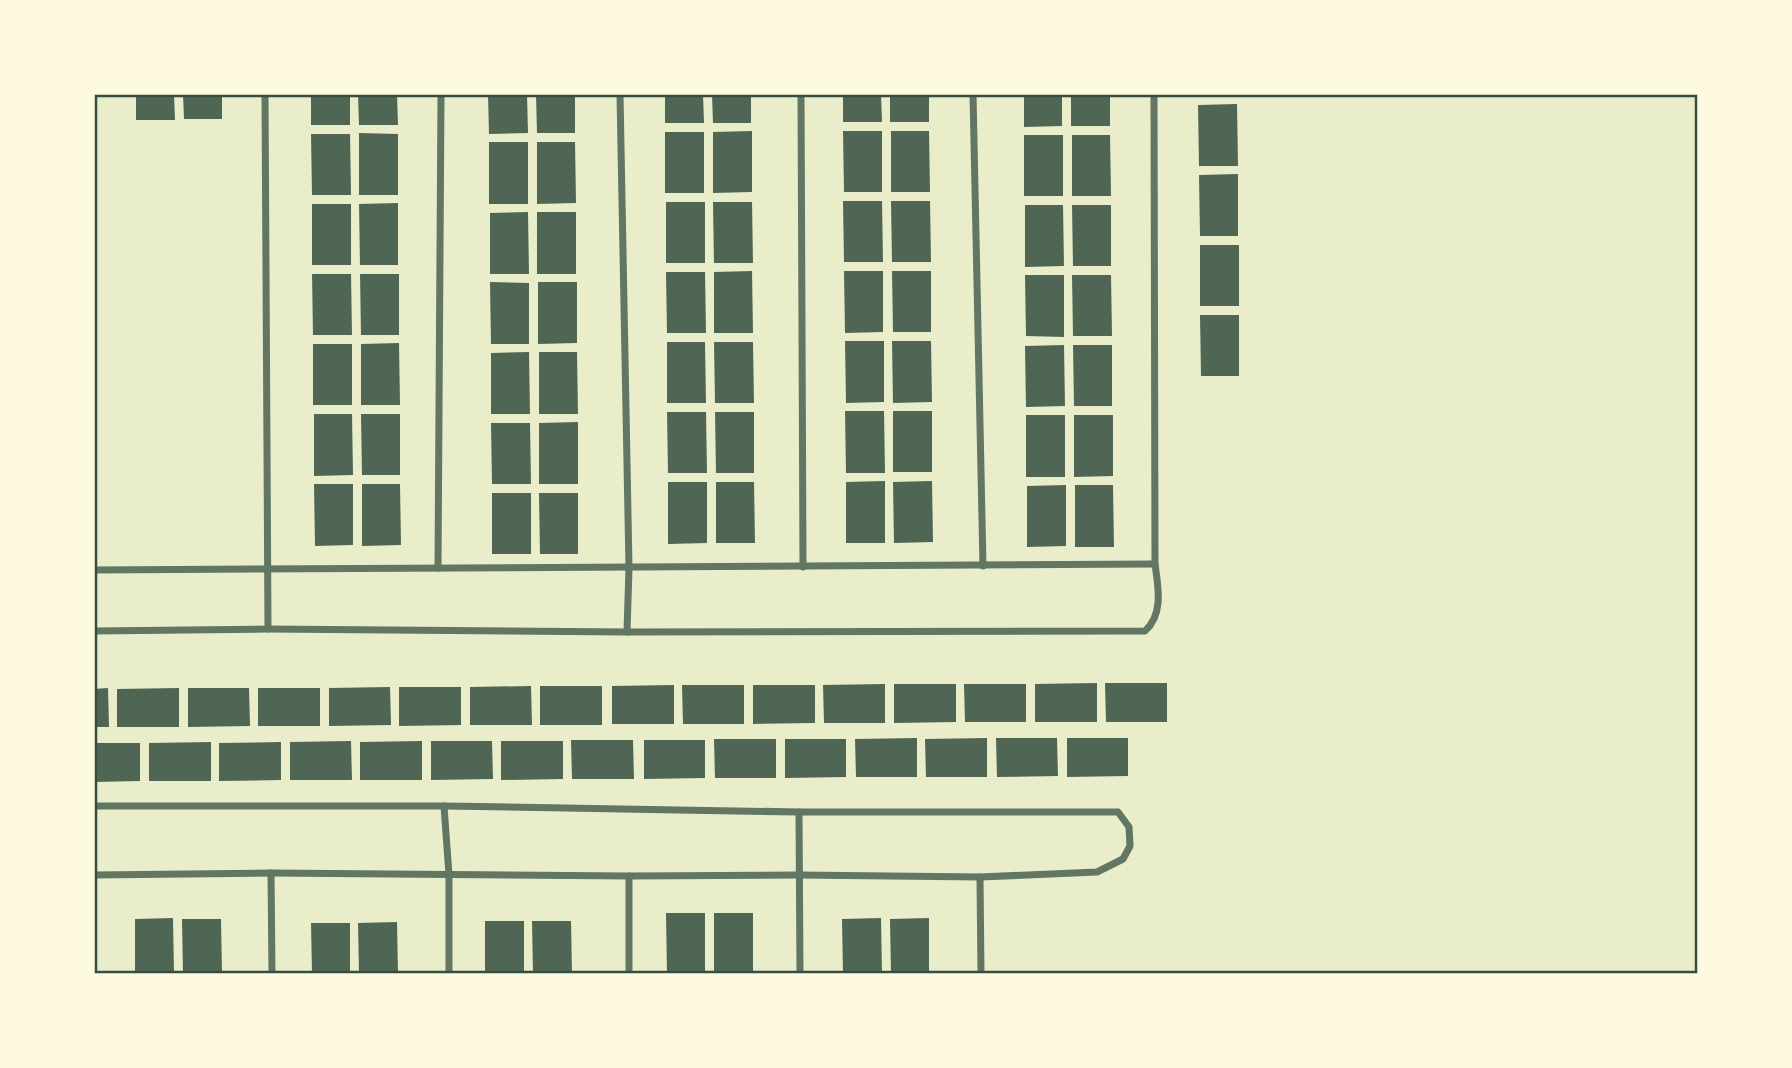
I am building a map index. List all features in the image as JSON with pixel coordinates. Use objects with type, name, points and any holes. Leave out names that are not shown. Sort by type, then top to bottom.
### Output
[{"type":"street","points":[[265,94],[268,629]]},
{"type":"street","points":[[438,568],[441,94]]},
{"type":"street","points":[[620,94],[629,568],[627,632]]},
{"type":"street","points":[[801,94],[803,567]]},
{"type":"street","points":[[973,94],[984,566]]},
{"type":"street","points":[[94,631],[1145,631],[1151,625],[1159,598],[1155,564],[1154,94]]},
{"type":"street","points":[[94,570],[1155,564]]},
{"type":"street","points":[[94,806],[1118,812],[1129,827],[1130,846],[1123,859],[1097,872],[980,877],[271,873],[94,875]]},
{"type":"street","points":[[444,806],[449,875],[449,974]]},
{"type":"street","points":[[799,812],[800,974]]},
{"type":"street","points":[[271,873],[272,974]]},
{"type":"street","points":[[629,876],[629,974]]},
{"type":"street","points":[[980,877],[981,974]]},
{"type":"building","points":[[136,94],[174,94],[175,120],[136,120]]},
{"type":"building","points":[[183,94],[222,94],[222,119],[184,119]]},
{"type":"building","points":[[311,94],[350,94],[350,125],[311,125]]},
{"type":"building","points":[[358,94],[397,94],[398,125],[359,125]]},
{"type":"building","points":[[488,94],[527,94],[528,133],[489,134]]},
{"type":"building","points":[[536,94],[575,94],[575,133],[537,133]]},
{"type":"building","points":[[665,94],[703,94],[704,123],[665,123]]},
{"type":"building","points":[[712,94],[751,94],[751,123],[713,123]]},
{"type":"building","points":[[843,94],[881,94],[882,122],[843,122]]},
{"type":"building","points":[[890,94],[929,94],[929,122],[890,122]]},
{"type":"building","points":[[1024,94],[1062,94],[1062,126],[1024,127]]},
{"type":"building","points":[[1071,94],[1110,94],[1110,126],[1071,126]]},
{"type":"building","points":[[1237,104],[1238,166],[1199,166],[1198,105]]},
{"type":"building","points":[[752,131],[752,192],[713,193],[713,132]]},
{"type":"building","points":[[843,131],[882,131],[882,192],[844,192]]},
{"type":"building","points":[[891,131],[929,131],[930,192],[891,192]]},
{"type":"building","points":[[665,132],[704,132],[704,193],[665,193]]},
{"type":"building","points":[[359,133],[398,134],[398,195],[359,195]]},
{"type":"building","points":[[311,134],[350,134],[351,195],[312,195]]},
{"type":"building","points":[[1024,135],[1063,135],[1063,196],[1024,196]]},
{"type":"building","points":[[1072,135],[1110,135],[1111,196],[1072,196]]},
{"type":"building","points":[[489,142],[528,142],[528,204],[489,204]]},
{"type":"building","points":[[537,142],[575,142],[576,203],[537,204]]},
{"type":"building","points":[[1238,174],[1238,236],[1200,236],[1199,175]]},
{"type":"building","points":[[843,201],[882,201],[883,262],[844,262]]},
{"type":"building","points":[[891,201],[930,201],[931,262],[892,262]]},
{"type":"building","points":[[666,202],[705,202],[705,263],[666,263]]},
{"type":"building","points":[[713,202],[752,202],[753,263],[714,263]]},
{"type":"building","points":[[398,203],[398,265],[360,265],[359,204]]},
{"type":"building","points":[[312,204],[351,204],[351,265],[312,265]]},
{"type":"building","points":[[1025,205],[1063,205],[1064,266],[1025,267]]},
{"type":"building","points":[[1072,205],[1111,205],[1111,266],[1073,266]]},
{"type":"building","points":[[528,212],[529,274],[490,274],[490,213]]},
{"type":"building","points":[[537,212],[576,212],[576,274],[537,274]]},
{"type":"building","points":[[1200,245],[1239,245],[1239,306],[1200,306]]},
{"type":"building","points":[[752,271],[753,333],[714,333],[714,272]]},
{"type":"building","points":[[844,271],[883,271],[883,332],[845,333]]},
{"type":"building","points":[[892,271],[931,271],[931,332],[893,332]]},
{"type":"building","points":[[666,272],[705,272],[706,333],[667,333]]},
{"type":"building","points":[[312,274],[351,274],[352,335],[313,335]]},
{"type":"building","points":[[360,274],[399,274],[399,335],[361,335]]},
{"type":"building","points":[[1025,275],[1064,275],[1064,337],[1026,336]]},
{"type":"building","points":[[1072,275],[1111,275],[1112,336],[1073,336]]},
{"type":"building","points":[[490,282],[529,283],[529,344],[491,344]]},
{"type":"building","points":[[538,282],[577,282],[577,343],[538,344]]},
{"type":"building","points":[[1200,315],[1239,315],[1239,376],[1201,376]]},
{"type":"building","points":[[845,341],[884,341],[884,402],[846,403]]},
{"type":"building","points":[[892,341],[931,341],[932,402],[893,403]]},
{"type":"building","points":[[667,342],[705,342],[706,403],[667,403]]},
{"type":"building","points":[[714,342],[753,342],[754,403],[715,403]]},
{"type":"building","points":[[399,343],[400,405],[361,405],[361,344]]},
{"type":"building","points":[[313,344],[352,344],[352,405],[313,405]]},
{"type":"building","points":[[1064,345],[1065,406],[1026,407],[1025,346]]},
{"type":"building","points":[[1073,345],[1112,345],[1112,406],[1074,406]]},
{"type":"building","points":[[529,352],[530,414],[491,414],[491,353]]},
{"type":"building","points":[[539,352],[577,352],[578,414],[539,414]]},
{"type":"building","points":[[845,411],[884,411],[885,473],[846,473]]},
{"type":"building","points":[[893,411],[932,411],[932,472],[893,472]]},
{"type":"building","points":[[667,412],[706,412],[707,473],[668,473]]},
{"type":"building","points":[[715,412],[754,412],[754,473],[716,473]]},
{"type":"building","points":[[314,414],[352,414],[353,475],[314,476]]},
{"type":"building","points":[[361,414],[400,414],[400,475],[362,475]]},
{"type":"building","points":[[1026,415],[1065,415],[1065,477],[1026,477]]},
{"type":"building","points":[[1074,415],[1113,415],[1113,476],[1074,477]]},
{"type":"building","points":[[578,422],[578,484],[539,484],[539,423]]},
{"type":"building","points":[[491,423],[530,423],[531,484],[492,484]]},
{"type":"building","points":[[885,481],[885,543],[846,543],[846,482]]},
{"type":"building","points":[[932,481],[933,542],[894,543],[893,482]]},
{"type":"building","points":[[668,482],[707,482],[707,543],[668,544]]},
{"type":"building","points":[[716,482],[754,482],[755,543],[716,543]]},
{"type":"building","points":[[314,484],[353,484],[353,545],[315,546]]},
{"type":"building","points":[[362,484],[400,484],[401,545],[362,546]]},
{"type":"building","points":[[1066,485],[1066,546],[1027,547],[1027,486]]},
{"type":"building","points":[[1075,485],[1113,485],[1114,547],[1075,547]]},
{"type":"building","points":[[492,493],[531,493],[531,554],[492,554]]},
{"type":"building","points":[[539,493],[578,493],[578,554],[540,554]]},
{"type":"building","points":[[1097,683],[1097,722],[1035,722],[1035,684]]},
{"type":"building","points":[[1105,683],[1167,683],[1167,722],[1106,722]]},
{"type":"building","points":[[885,684],[885,723],[824,723],[823,685]]},
{"type":"building","points":[[894,684],[956,684],[956,722],[894,723]]},
{"type":"building","points":[[964,684],[1026,684],[1026,722],[965,722]]},
{"type":"building","points":[[674,685],[674,724],[612,724],[612,686]]},
{"type":"building","points":[[682,685],[744,685],[744,724],[683,724]]},
{"type":"building","points":[[753,685],[815,685],[815,723],[753,724]]},
{"type":"building","points":[[531,686],[532,725],[470,725],[470,687]]},
{"type":"building","points":[[540,686],[602,686],[602,725],[540,725]]},
{"type":"building","points":[[390,687],[391,725],[329,726],[329,688]]},
{"type":"building","points":[[399,687],[461,687],[461,725],[399,726]]},
{"type":"building","points":[[108,688],[109,727],[94,727],[94,689]]},
{"type":"building","points":[[179,688],[179,727],[117,727],[117,689]]},
{"type":"building","points":[[188,688],[249,688],[250,726],[188,727]]},
{"type":"building","points":[[258,688],[320,688],[320,726],[258,726]]},
{"type":"building","points":[[917,738],[917,777],[856,777],[855,739]]},
{"type":"building","points":[[987,738],[987,777],[926,777],[925,739]]},
{"type":"building","points":[[996,738],[1057,738],[1058,776],[997,777]]},
{"type":"building","points":[[1067,738],[1128,738],[1128,776],[1067,777]]},
{"type":"building","points":[[714,739],[776,739],[776,778],[715,778]]},
{"type":"building","points":[[785,739],[846,739],[846,777],[785,778]]},
{"type":"building","points":[[571,740],[633,740],[634,779],[572,779]]},
{"type":"building","points":[[644,740],[705,740],[705,778],[644,779]]},
{"type":"building","points":[[351,741],[352,780],[290,780],[290,742]]},
{"type":"building","points":[[422,741],[422,780],[360,780],[360,742]]},
{"type":"building","points":[[431,741],[492,741],[493,779],[431,780]]},
{"type":"building","points":[[501,741],[563,741],[563,779],[501,780]]},
{"type":"building","points":[[211,742],[211,781],[149,781],[149,743]]},
{"type":"building","points":[[281,742],[281,780],[219,781],[219,743]]},
{"type":"building","points":[[94,743],[140,743],[140,781],[94,782]]},
{"type":"building","points":[[666,913],[705,913],[705,974],[667,974]]},
{"type":"building","points":[[714,913],[753,913],[753,974],[714,974]]},
{"type":"building","points":[[173,918],[174,974],[135,974],[135,919]]},
{"type":"building","points":[[881,918],[882,974],[843,974],[842,919]]},
{"type":"building","points":[[929,918],[929,974],[891,974],[890,919]]},
{"type":"building","points":[[182,919],[221,919],[222,974],[183,974]]},
{"type":"building","points":[[485,921],[524,921],[524,974],[485,974]]},
{"type":"building","points":[[532,921],[571,921],[572,974],[533,974]]},
{"type":"building","points":[[397,922],[398,974],[359,974],[358,923]]},
{"type":"building","points":[[311,923],[350,923],[350,974],[312,974]]}]
